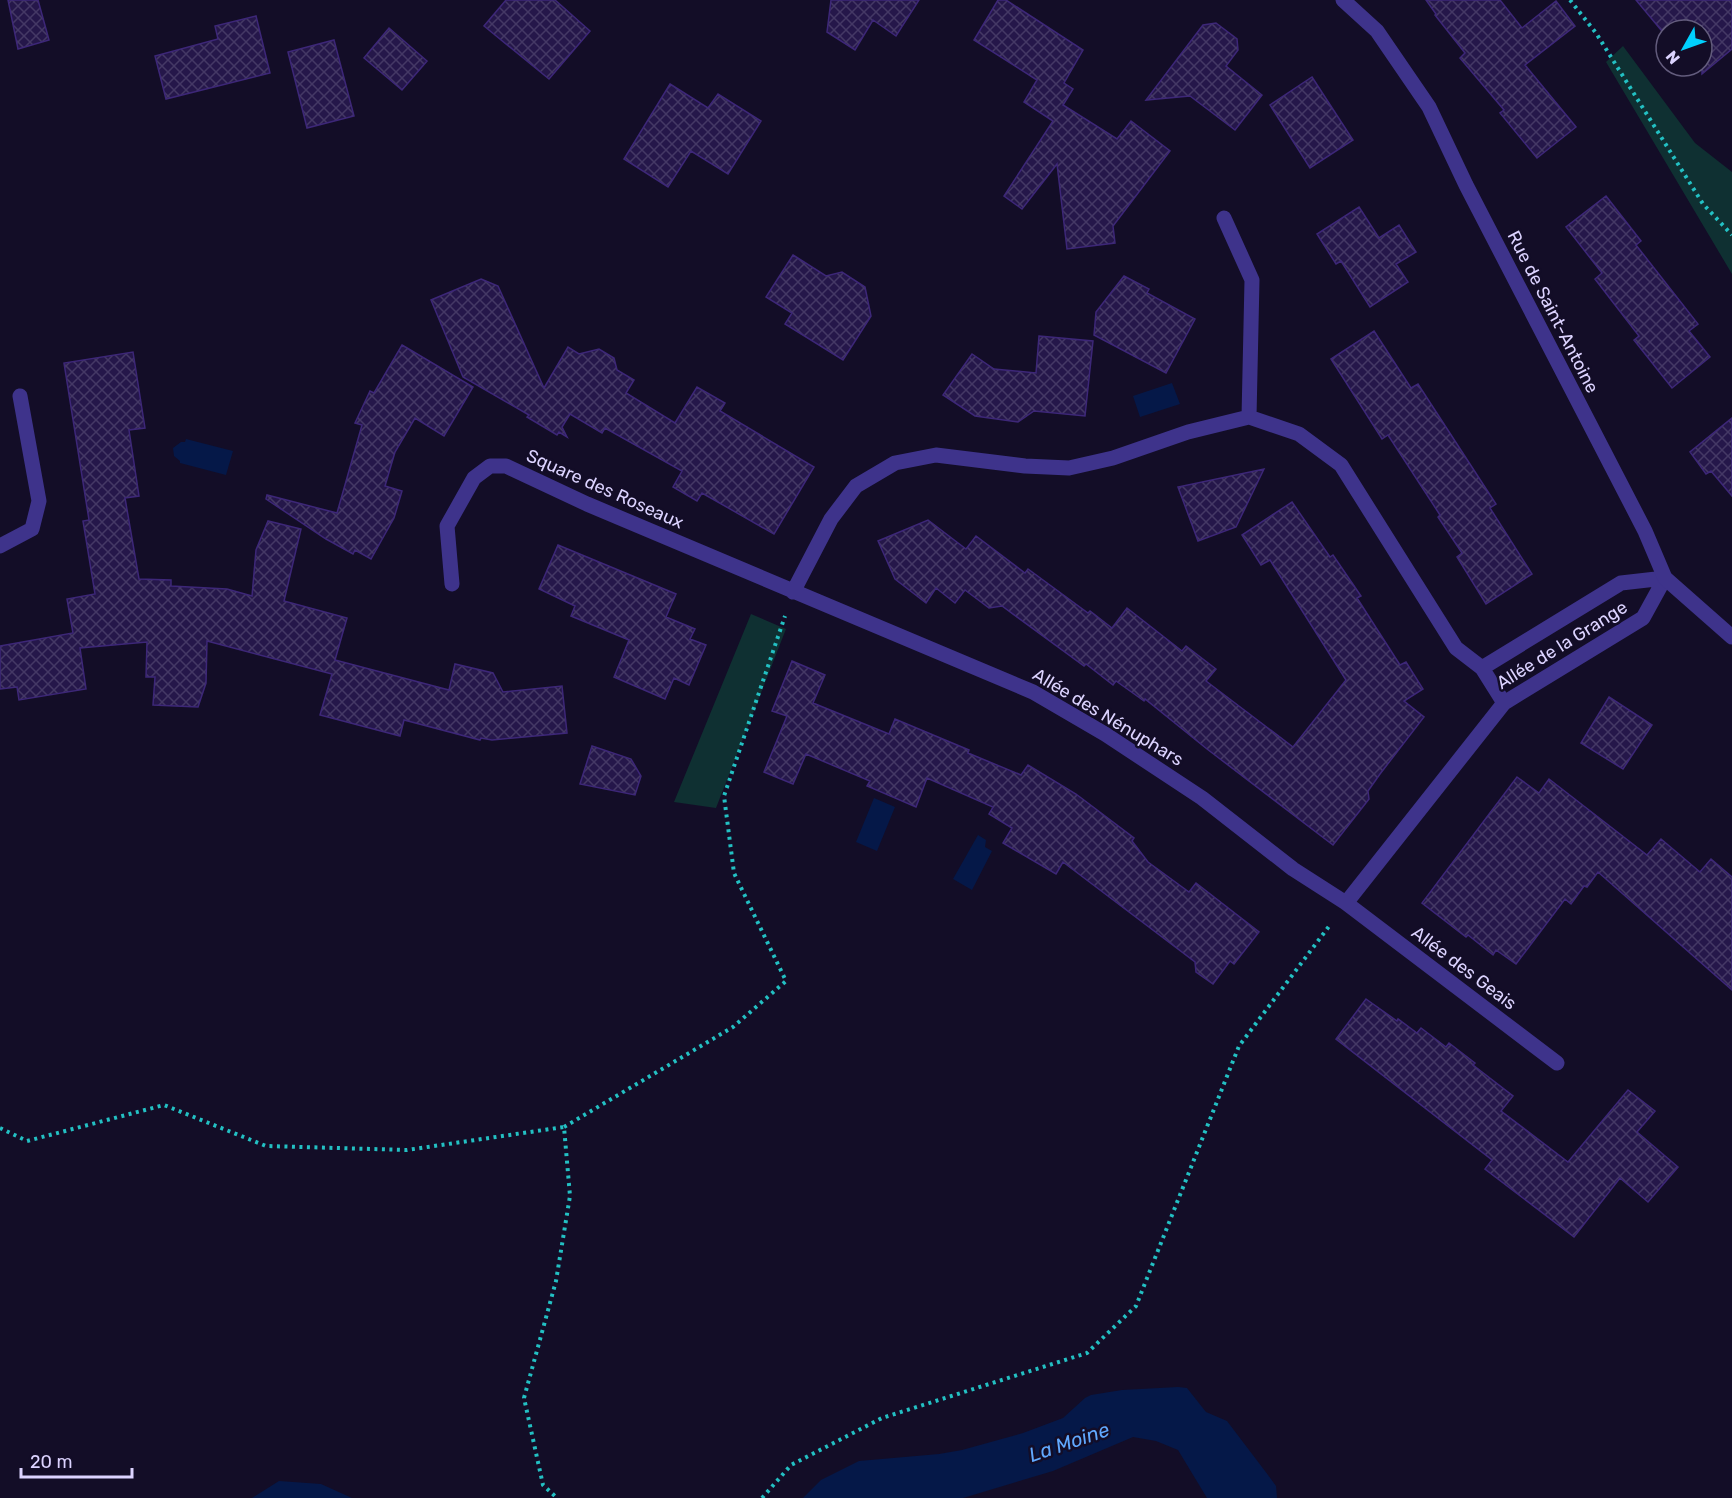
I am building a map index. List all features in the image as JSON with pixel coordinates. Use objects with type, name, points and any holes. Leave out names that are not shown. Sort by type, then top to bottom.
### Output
[{"type":"street","name":"Rue de Saint-Antoine","points":[[1343,0],[1377,31],[1429,107],[1477,206],[1645,531],[1665,578],[1732,637]]},
{"type":"street","points":[[1224,218],[1252,280],[1249,417]]},
{"type":"street","points":[[0,546],[32,529],[39,501],[20,396]]},
{"type":"street","points":[[793,592],[831,519],[856,486],[895,463],[936,455],[1025,466],[1069,468],[1113,458],[1188,432],[1249,417],[1299,434],[1341,465],[1456,648],[1482,668],[1504,703]]},
{"type":"street","name":"Square des Roseaux","points":[[452,584],[447,526],[474,478],[490,466],[506,466],[587,504],[793,592]]},
{"type":"street","name":"Allée de la Grange","points":[[1482,668],[1621,583],[1665,578]]},
{"type":"street","name":"Allée de la Grange","points":[[1346,903],[1504,703],[1643,618],[1665,578]]},
{"type":"street","name":"Allée des Nénuphars","points":[[793,592],[1033,692],[1105,734],[1202,798],[1293,869],[1346,903]]},
{"type":"street","name":"Allée des Geais","points":[[1346,903],[1557,1064]]},
{"type":"path","points":[[1570,0],[1596,33],[1703,204],[1732,235]]},
{"type":"path","points":[[0,1128],[27,1141],[164,1105],[266,1146],[407,1150],[564,1127],[733,1027],[786,981],[734,873],[724,796],[793,592]]},
{"type":"path","points":[[762,1498],[791,1465],[882,1418],[1087,1353],[1136,1306],[1239,1046],[1346,903]]},
{"type":"path","points":[[557,1498],[543,1485],[524,1398],[556,1281],[570,1196],[564,1127]]},
{"type":"green space","points":[[1623,46],[1695,143],[1732,172],[1732,274],[1606,62]]},
{"type":"green space","points":[[751,614],[786,629],[716,808],[674,802]]},
{"type":"water","points":[[1172,383],[1180,404],[1140,417],[1133,396]]},
{"type":"water","points":[[186,439],[233,451],[226,475],[180,463],[174,456],[173,448],[185,442]]},
{"type":"water","points":[[874,798],[895,807],[877,851],[856,842]]},
{"type":"water","points":[[978,835],[986,840],[985,847],[992,851],[972,890],[953,879]]},
{"type":"water","name":"La Moine","points":[[1187,1388],[1206,1412],[1227,1421],[1276,1486],[1277,1498],[1207,1498],[1178,1450],[1156,1441],[1133,1437],[1053,1471],[963,1498],[803,1498],[821,1480],[859,1461],[962,1450],[1023,1433],[1063,1418],[1091,1395],[1122,1390]]},
{"type":"water","points":[[279,1481],[321,1484],[352,1498],[252,1498]]},
{"type":"building","points":[[8,0],[38,0],[49,40],[18,49]]},
{"type":"building","points":[[506,0],[555,0],[590,31],[549,79],[484,26]]},
{"type":"building","points":[[831,0],[919,0],[896,36],[873,20],[855,50],[827,32]]},
{"type":"building","points":[[998,0],[1006,0],[1083,50],[1064,83],[1073,89],[1063,105],[1117,139],[1131,121],[1170,151],[1113,226],[1115,243],[1067,249],[1057,164],[1022,209],[1004,196],[1053,121],[1024,102],[1037,80],[974,40]]},
{"type":"building","points":[[1426,0],[1500,0],[1522,28],[1556,1],[1575,26],[1525,65],[1576,127],[1537,158],[1500,113],[1504,110],[1460,58],[1465,53]]},
{"type":"building","points":[[1636,0],[1732,0],[1732,49],[1714,64],[1714,18],[1654,18],[1654,22]]},
{"type":"building","points":[[256,16],[270,73],[166,99],[155,56],[218,39],[215,26]]},
{"type":"building","points":[[1216,23],[1237,39],[1238,50],[1226,66],[1262,95],[1235,130],[1190,96],[1146,100],[1203,25]]},
{"type":"building","points":[[389,28],[427,61],[402,90],[364,58]]},
{"type":"building","points":[[334,40],[354,116],[307,128],[288,52]]},
{"type":"building","points":[[1312,77],[1353,140],[1310,168],[1270,105]]},
{"type":"building","points":[[670,84],[708,108],[718,94],[761,121],[728,174],[691,151],[668,187],[624,159]]},
{"type":"building","points":[[1606,196],[1641,241],[1636,245],[1698,324],[1689,331],[1710,357],[1672,388],[1634,340],[1639,336],[1595,279],[1602,273],[1566,227]]},
{"type":"building","points":[[1359,207],[1379,238],[1399,225],[1416,252],[1396,264],[1408,282],[1370,307],[1341,261],[1336,264],[1317,234]]},
{"type":"building","points":[[793,255],[826,276],[842,272],[865,287],[871,316],[843,360],[785,324],[792,313],[766,297]]},
{"type":"building","points":[[1124,276],[1149,289],[1147,293],[1195,319],[1166,373],[1094,335],[1096,312]]},
{"type":"building","points":[[481,279],[498,286],[544,388],[568,347],[579,354],[599,349],[614,358],[617,370],[634,380],[626,393],[675,423],[697,387],[725,403],[720,411],[814,467],[774,534],[702,493],[697,501],[673,487],[682,471],[605,428],[602,433],[570,414],[562,427],[567,437],[559,432],[557,435],[527,417],[529,415],[463,377],[431,300]]},
{"type":"building","points":[[1374,331],[1411,388],[1418,384],[1496,504],[1490,508],[1532,574],[1486,604],[1457,557],[1462,553],[1438,517],[1440,515],[1388,435],[1382,439],[1331,359]]},
{"type":"building","points":[[1039,336],[1093,341],[1085,416],[1034,411],[1018,422],[975,416],[943,395],[972,354],[994,369],[1036,373]]},
{"type":"building","points":[[402,345],[473,387],[444,436],[415,418],[395,452],[385,486],[402,491],[394,518],[371,559],[355,550],[353,554],[326,539],[266,499],[267,495],[337,513],[362,425],[355,423],[370,391],[374,393]]},
{"type":"building","points":[[133,352],[145,428],[129,430],[139,496],[125,498],[139,579],[171,580],[171,586],[227,589],[252,596],[256,550],[268,521],[301,529],[284,601],[347,618],[335,660],[449,690],[455,664],[493,673],[503,692],[562,686],[567,733],[492,740],[481,738],[480,740],[404,720],[400,736],[320,715],[332,674],[207,641],[206,683],[198,707],[153,705],[155,677],[146,677],[147,642],[80,648],[86,689],[19,700],[17,687],[0,689],[0,646],[73,633],[67,599],[95,594],[83,521],[89,520],[64,363]]},
{"type":"building","points":[[1732,418],[1732,496],[1711,471],[1706,474],[1690,452]]},
{"type":"building","points":[[1264,469],[1236,527],[1198,541],[1178,487]]},
{"type":"building","points":[[1292,502],[1330,557],[1333,555],[1361,596],[1357,598],[1400,665],[1406,662],[1423,689],[1404,701],[1424,717],[1380,774],[1368,791],[1369,799],[1333,845],[1145,699],[1144,701],[1116,681],[1113,685],[1002,606],[989,608],[965,590],[955,603],[936,588],[926,603],[895,579],[878,541],[928,520],[966,549],[976,536],[1025,573],[1028,569],[1112,628],[1127,608],[1182,651],[1186,646],[1216,669],[1206,681],[1293,747],[1346,680],[1270,560],[1261,565],[1242,535]]},
{"type":"building","points":[[558,545],[676,594],[666,617],[695,629],[690,639],[706,645],[689,685],[674,678],[665,699],[614,677],[629,640],[571,616],[575,606],[539,589]]},
{"type":"building","points":[[792,661],[825,675],[813,703],[889,734],[895,719],[1021,775],[1028,765],[1076,794],[1134,838],[1132,841],[1148,862],[1189,892],[1196,883],[1259,932],[1234,964],[1230,961],[1213,984],[1196,972],[1195,962],[1063,862],[1056,874],[1003,843],[1012,828],[989,814],[993,807],[927,778],[916,807],[867,786],[870,781],[806,754],[793,784],[764,772],[787,716],[772,711]]},
{"type":"building","points":[[1609,697],[1652,725],[1623,769],[1581,743]]},
{"type":"building","points":[[592,746],[631,759],[641,776],[635,795],[580,784]]},
{"type":"building","points":[[1517,777],[1539,793],[1549,779],[1647,855],[1661,839],[1700,872],[1711,859],[1732,877],[1732,990],[1598,872],[1571,904],[1565,899],[1516,964],[1496,950],[1493,955],[1422,903]]},
{"type":"building","points":[[1366,999],[1417,1033],[1421,1028],[1446,1047],[1449,1043],[1475,1063],[1473,1065],[1513,1096],[1501,1111],[1568,1162],[1628,1090],[1655,1111],[1637,1132],[1678,1167],[1648,1202],[1620,1178],[1574,1237],[1485,1169],[1492,1160],[1336,1039]]}]
